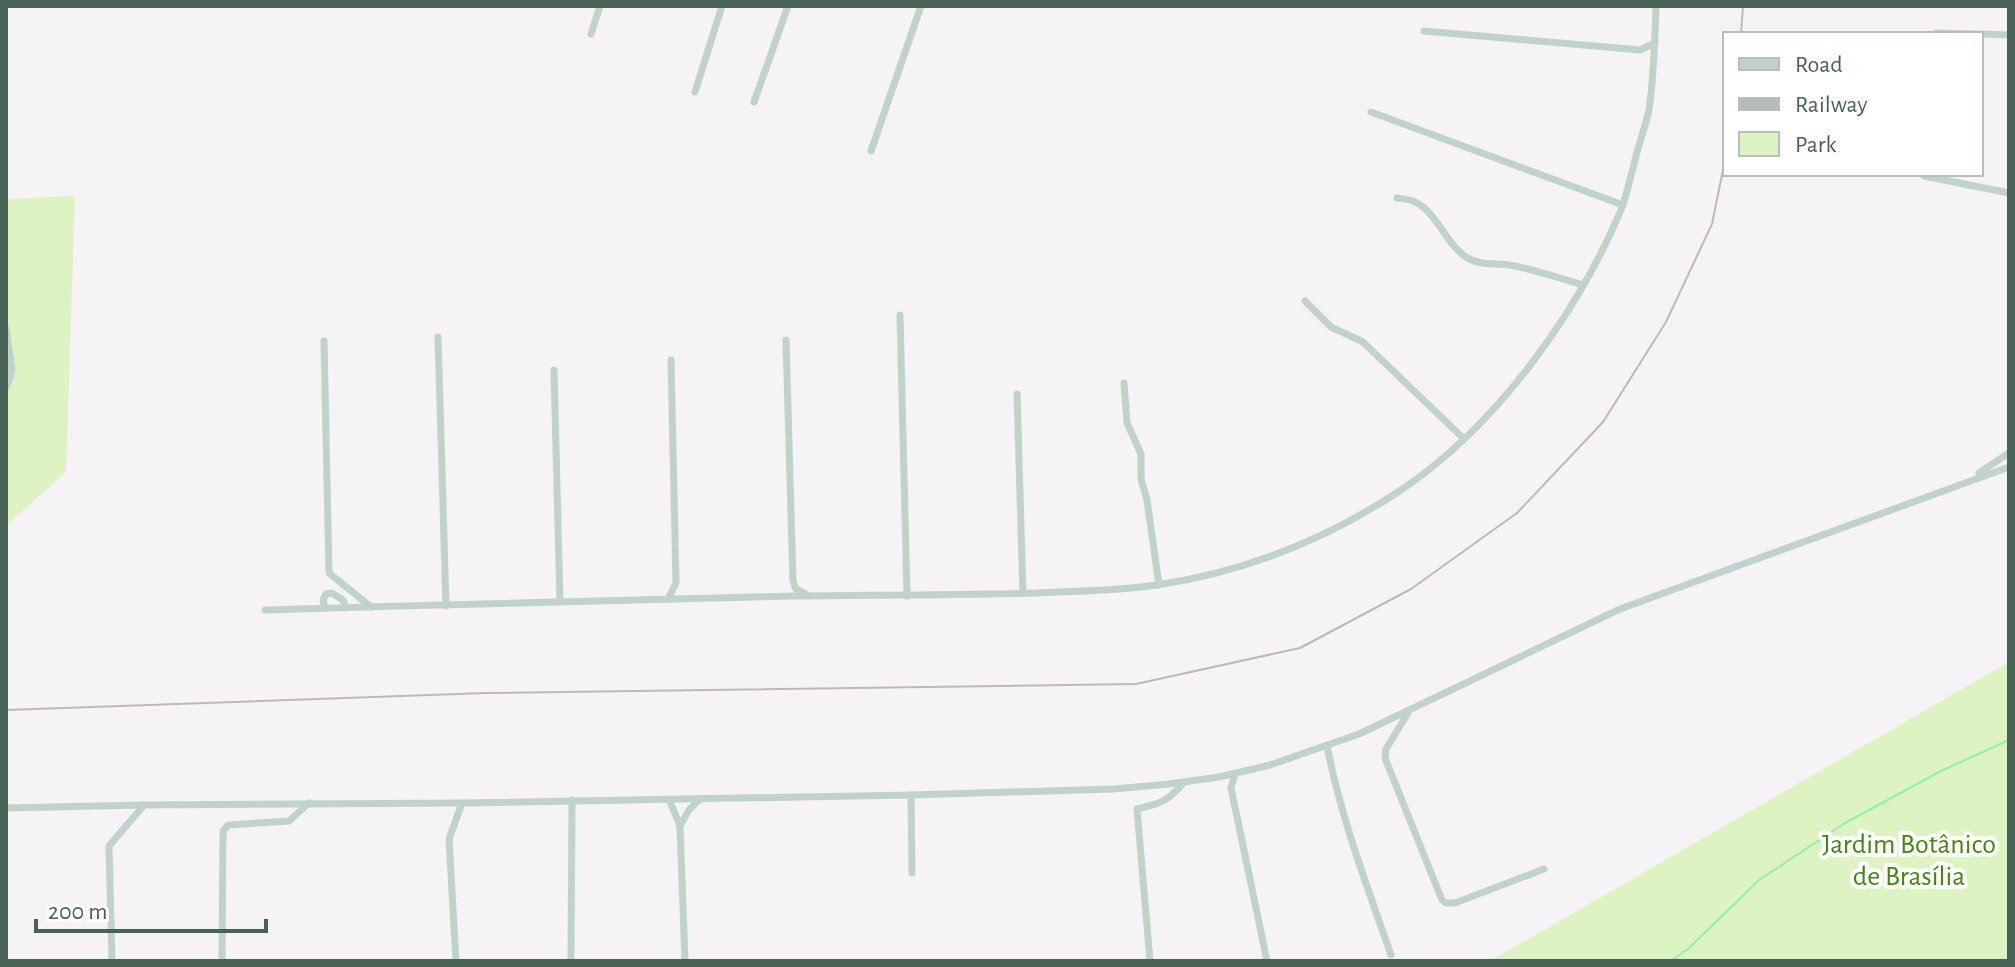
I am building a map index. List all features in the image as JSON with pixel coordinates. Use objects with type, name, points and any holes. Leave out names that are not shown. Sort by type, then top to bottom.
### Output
[{"type":"street","points":[[591,34],[600,6]]},
{"type":"street","points":[[695,92],[722,6]]},
{"type":"street","points":[[754,102],[788,6]]},
{"type":"street","points":[[871,151],[921,6]]},
{"type":"street","points":[[265,610],[1129,589],[1212,573],[1299,546],[1345,524],[1400,491],[1488,415],[1546,343],[1583,285],[1623,205],[1649,111],[1656,6]]},
{"type":"street","points":[[1424,31],[1640,50],[1655,43]]},
{"type":"street","points":[[1983,34],[2009,35]]},
{"type":"street","points":[[1640,50],[1653,61]]},
{"type":"street","points":[[1371,112],[1623,205]]},
{"type":"street","points":[[1924,176],[2009,193]]},
{"type":"street","points":[[1397,198],[1411,200],[1424,207],[1455,247],[1469,259],[1517,267],[1583,285]]},
{"type":"street","points":[[1305,301],[1331,327],[1363,342],[1463,438]]},
{"type":"street","points":[[900,315],[907,596]]},
{"type":"street","points":[[6,328],[12,371],[6,388]]},
{"type":"street","points":[[438,337],[446,606]]},
{"type":"street","points":[[786,340],[793,581],[799,591],[818,596]]},
{"type":"street","points":[[324,341],[329,573],[371,607]]},
{"type":"street","points":[[668,599],[676,583],[671,360]]},
{"type":"street","points":[[554,370],[560,602]]},
{"type":"street","points":[[1124,383],[1127,423],[1141,454],[1141,479],[1159,585]]},
{"type":"street","points":[[1017,394],[1023,593]]},
{"type":"street","points":[[1971,479],[2009,453]]},
{"type":"street","points":[[6,808],[911,795],[1114,789],[1219,777],[1359,734],[1620,609],[2009,467]]},
{"type":"street","points":[[676,583],[688,599]]},
{"type":"street","points":[[325,608],[323,600],[326,594],[332,593],[343,600],[346,608]]},
{"type":"street","points":[[1409,711],[1386,749],[1385,758],[1442,900],[1455,903],[1544,869]]},
{"type":"street","points":[[1327,746],[1350,837],[1391,955]]},
{"type":"street","points":[[1235,774],[1231,788],[1267,961]]},
{"type":"street","points":[[1219,777],[1231,788]]},
{"type":"street","points":[[1150,961],[1137,809],[1172,797],[1183,783]]},
{"type":"street","points":[[911,795],[912,873]]},
{"type":"street","points":[[669,799],[680,826],[685,961]]},
{"type":"street","points":[[680,826],[700,799]]},
{"type":"street","points":[[571,961],[572,800]]},
{"type":"street","points":[[222,961],[223,831],[228,825],[289,821],[310,803]]},
{"type":"street","points":[[456,961],[449,839],[462,803]]},
{"type":"street","points":[[112,961],[109,846],[144,805]]},
{"type":"green space","points":[[75,196],[66,472],[6,526],[6,199]]},
{"type":"green space","name":"Jardim Botânico de Brasília","points":[[2009,662],[2009,961],[1490,961]]},
{"type":"waterway","points":[[1671,961],[1689,948],[1759,880],[1845,823],[1941,771],[2009,740]]},
{"type":"railway","points":[[1741,32],[1743,6]]},
{"type":"railway","points":[[6,710],[486,693],[1136,684],[1300,648],[1411,589],[1517,513],[1603,422],[1666,322],[1712,224],[1723,170]]}]
